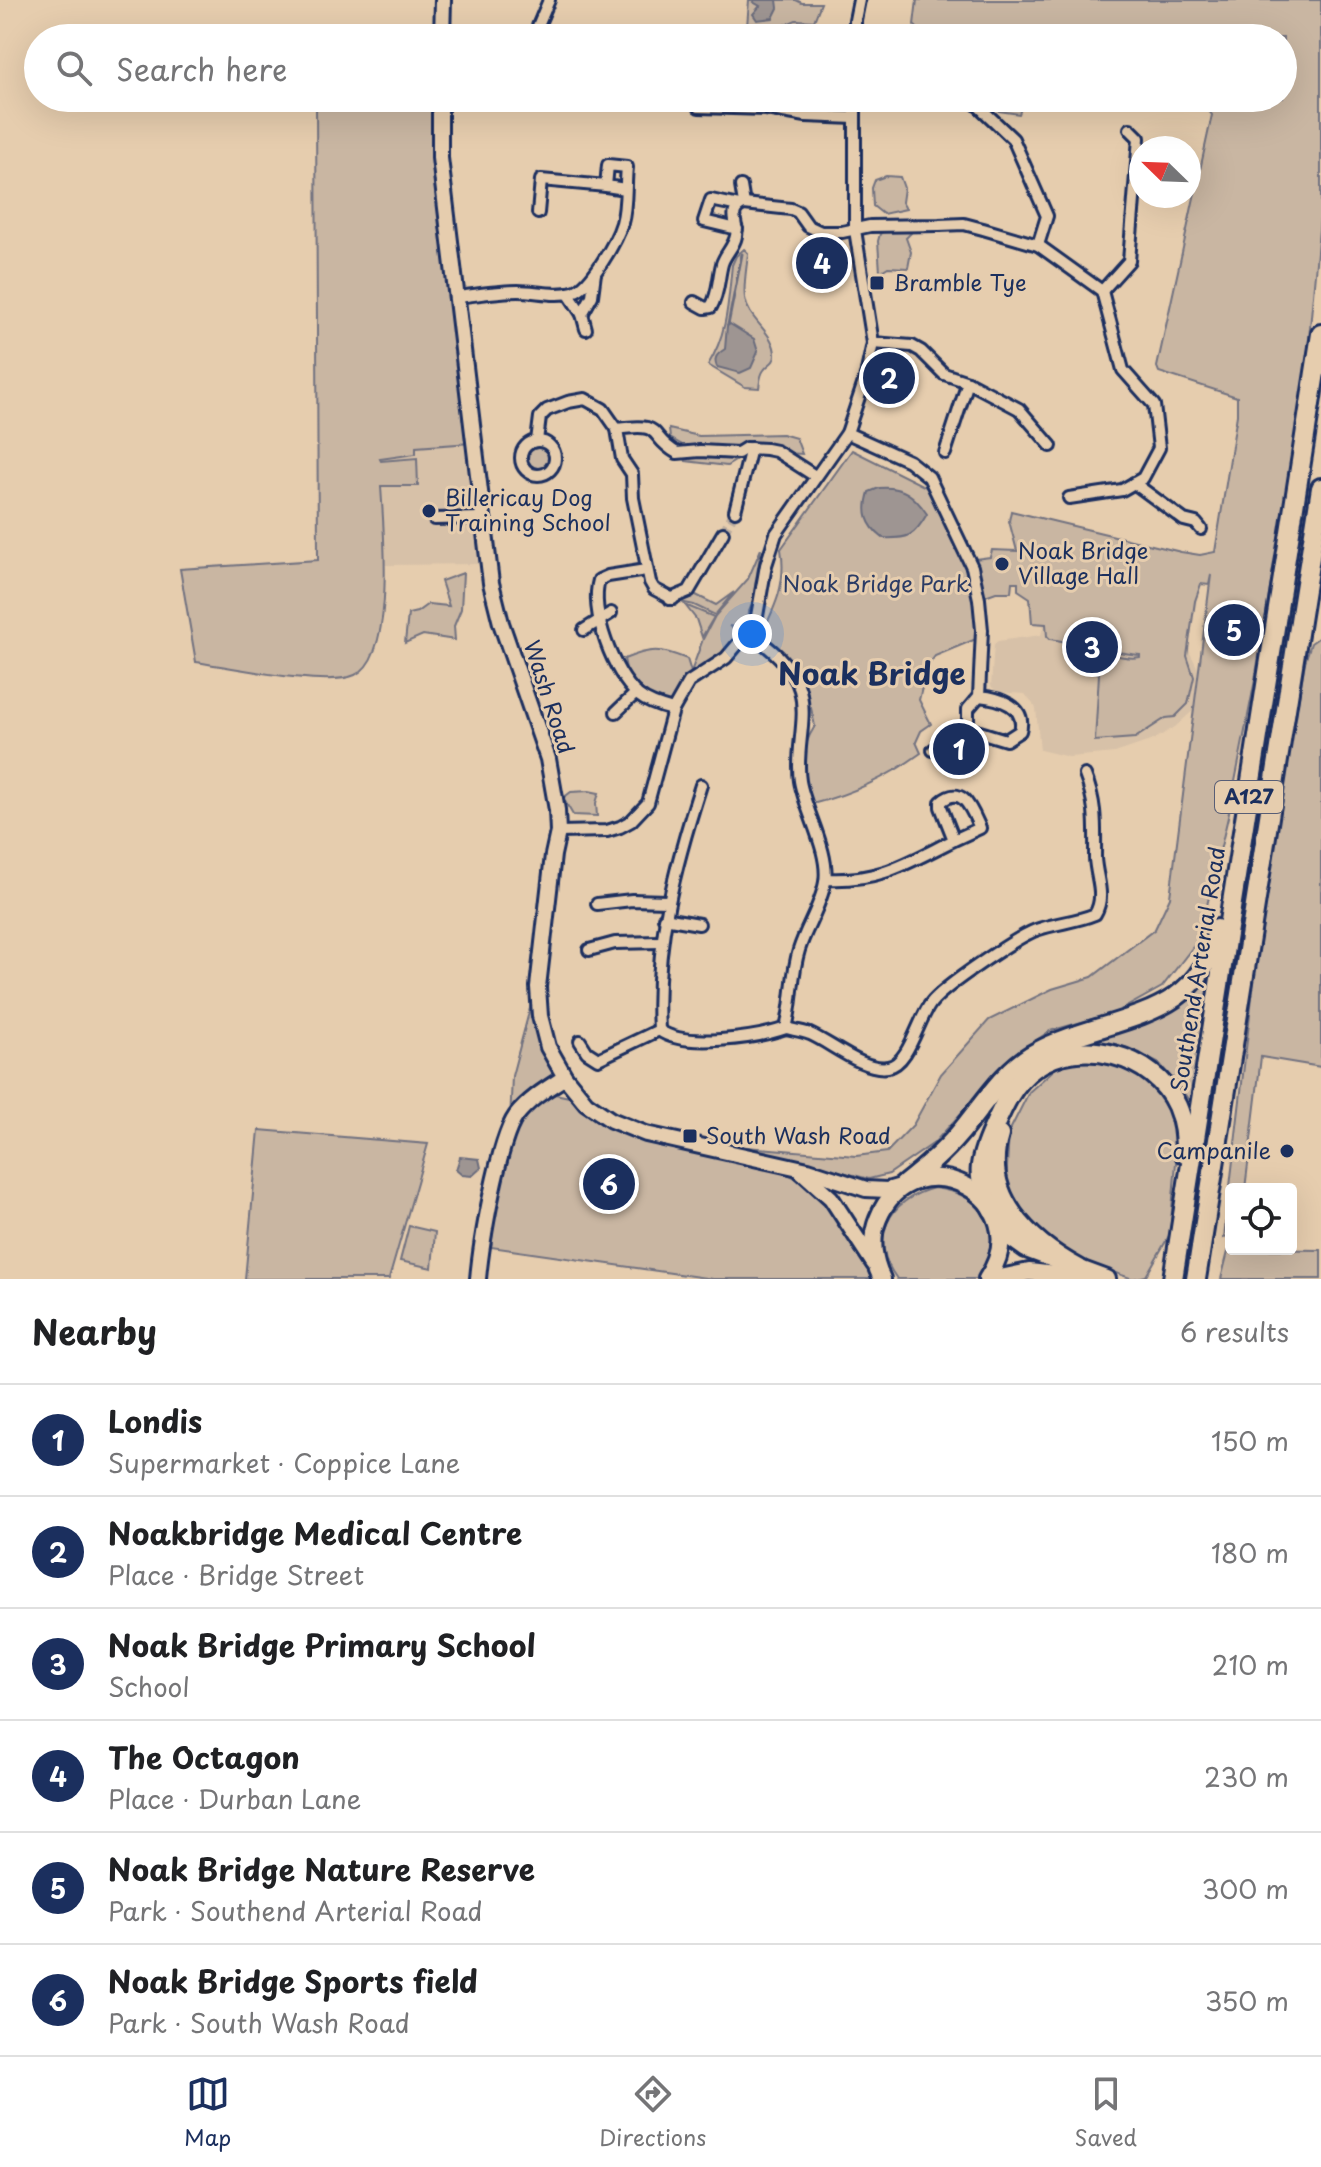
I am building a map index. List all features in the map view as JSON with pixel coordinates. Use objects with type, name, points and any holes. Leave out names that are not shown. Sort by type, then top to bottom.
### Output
[{"type":"highway","name":"Southend Arterial Road","points":[[1173,1279],[1321,334]]},
{"type":"highway","name":"Southend Arterial Road","points":[[1197,1271],[1321,488]]},
{"type":"highway","points":[[904,1185],[948,1146],[1024,1060],[1051,1046],[1153,1011],[1185,989],[1199,974],[1215,939],[1233,839],[1259,733]]},
{"type":"highway","name":"A127","points":[[993,1210],[981,1183],[980,1162],[1004,1105],[1020,1081],[1036,1066],[1080,1051],[1121,1057],[1150,1073],[1171,1096],[1185,1131],[1177,1256]]},
{"type":"highway","points":[[1056,1057],[1028,1078],[1014,1099],[996,1144],[994,1166],[1004,1201],[1022,1227],[1051,1253],[1085,1274]]},
{"type":"main road","points":[[881,1276],[873,1249],[875,1227],[888,1200],[904,1185],[935,1178],[952,1180],[980,1193],[1012,1239],[1026,1249],[1085,1274],[1107,1279]]},
{"type":"main road","points":[[987,1279],[994,1269],[1000,1249],[1000,1231],[993,1210]]},
{"type":"main road","points":[[996,1279],[1029,1272],[1085,1274]]},
{"type":"street","points":[[442,24],[443,0]]},
{"type":"street","points":[[855,1],[855,24]]},
{"type":"street","points":[[537,24],[548,6]]},
{"type":"street","name":"Wash Road","points":[[440,112],[440,158],[491,583],[501,623],[548,759],[558,832],[538,987],[548,1047],[565,1077]]},
{"type":"street","points":[[783,112],[855,118]]},
{"type":"street","points":[[558,832],[607,831],[620,827],[631,821],[648,803],[673,710],[689,682],[726,658],[748,632],[757,616],[766,565],[776,534],[847,433],[866,376],[873,343],[855,230],[855,112]]},
{"type":"street","points":[[985,112],[1013,139],[1047,216],[1038,245]]},
{"type":"street","points":[[1102,291],[1129,261],[1139,138],[1130,129]]},
{"type":"street","points":[[456,297],[517,291],[568,293],[586,285],[618,235],[623,219],[627,167],[608,165],[606,186]]},
{"type":"street","points":[[538,213],[541,180],[625,189]]},
{"type":"street","points":[[694,302],[705,308],[711,307],[720,285],[721,266],[736,238],[733,214],[742,205],[741,186]]},
{"type":"street","points":[[737,229],[704,221],[711,200],[791,209],[798,212],[808,226],[821,232],[870,226],[964,224],[1038,245],[1102,291],[1123,370],[1154,405],[1159,448],[1143,478],[1122,490],[1069,498]]},
{"type":"street","points":[[582,314],[592,296],[596,271]]},
{"type":"street","points":[[568,293],[582,314],[586,329]]},
{"type":"street","points":[[873,343],[912,346],[921,351],[944,374],[968,382],[1019,409],[1051,446]]},
{"type":"street","points":[[945,453],[968,382]]},
{"type":"street","points":[[537,441],[540,417],[547,410],[585,399],[603,409],[617,429],[622,459],[632,474],[633,498],[646,570],[654,589],[672,599],[689,591],[723,533]]},
{"type":"street","points":[[617,429],[639,426],[653,429],[677,453],[738,453],[751,448],[776,451],[815,476]]},
{"type":"street","points":[[847,433],[909,461],[929,477],[939,494],[972,567],[977,587],[982,630],[979,696],[968,709],[968,725],[973,730],[1006,740],[1020,731],[1020,712],[1002,701],[979,696]]},
{"type":"street","points":[[735,511],[751,448]]},
{"type":"street","points":[[1134,483],[1201,529]]},
{"type":"street","points":[[434,519],[482,518]]},
{"type":"street","points":[[646,570],[599,580],[596,596],[600,620],[603,635],[624,678],[636,693],[645,700],[673,710]]},
{"type":"street","points":[[584,630],[611,613]]},
{"type":"street","points":[[748,632],[792,672],[800,691],[802,734],[799,778],[826,879],[798,951],[786,1028]]},
{"type":"street","points":[[616,712],[636,693]]},
{"type":"street","points":[[933,750],[968,725]]},
{"type":"street","points":[[659,1030],[678,1040],[694,1042],[786,1028],[810,1034],[847,1056],[879,1067],[892,1066],[902,1058],[924,1014],[942,992],[1017,939],[1038,929],[1078,921],[1095,914],[1101,897],[1095,860],[1097,817],[1085,775]]},
{"type":"street","points":[[659,1030],[660,942],[664,918],[701,785]]},
{"type":"street","points":[[826,879],[881,875],[980,828],[966,800],[960,795],[952,795],[941,802],[954,840]]},
{"type":"street","points":[[597,904],[632,900],[667,901]]},
{"type":"street","points":[[664,918],[699,924]]},
{"type":"street","points":[[589,950],[615,943],[660,942]]},
{"type":"street","points":[[580,1041],[587,1052],[598,1059],[659,1030]]},
{"type":"street","points":[[478,1279],[505,1137],[527,1103],[565,1077],[597,1111],[628,1128],[667,1140],[795,1167],[866,1189],[887,1190],[904,1185]]},
{"type":"street","points":[[795,1167],[815,1180],[831,1198],[881,1276]]},
{"type":"shaded area","points":[[777,0],[778,8],[773,18],[757,20],[753,14],[760,6],[753,2]]},
{"type":"shaded area","points":[[730,324],[754,339],[758,352],[751,368],[740,373],[717,367],[715,361],[716,356],[725,349],[727,326]]},
{"type":"shaded area","name":"Billericay Dog Training School","points":[[471,443],[480,564],[385,565],[380,458],[416,455],[416,447]]},
{"type":"shaded area","points":[[879,488],[901,490],[927,514],[910,535],[883,538],[873,528],[867,518],[867,499],[869,492]]},
{"type":"shaded area","points":[[1207,568],[1197,600],[1189,646],[1203,679],[1198,706],[1175,727],[1153,740],[1115,753],[1069,757],[1040,750],[1036,708],[1025,694],[997,692],[991,686],[994,644],[1041,635],[1045,618]]},
{"type":"shaded area","points":[[460,1157],[479,1159],[481,1168],[472,1176],[462,1175],[456,1170]]},
{"type":"green space","points":[[749,0],[821,3],[814,21],[747,24]]},
{"type":"green space","name":"Noak Bridge Park","points":[[917,0],[1321,0],[1321,208],[1306,371],[1255,680],[1228,817],[1199,939],[1162,987],[1117,1012],[1050,1031],[1013,1056],[934,1143],[889,1174],[869,1179],[746,1147],[856,1156],[887,1152],[913,1125],[941,1074],[989,1020],[1052,989],[1092,977],[1155,929],[1170,897],[1211,575],[1209,585],[1201,584],[1195,601],[1187,656],[1194,677],[1188,704],[1175,717],[1166,718],[1135,738],[1095,741],[1099,674],[1074,660],[1078,649],[1093,649],[1132,658],[1140,655],[1050,639],[1046,624],[1032,623],[1030,598],[1018,590],[1018,582],[1012,582],[1011,592],[996,592],[977,599],[976,639],[935,656],[927,667],[919,700],[931,724],[921,731],[916,742],[921,753],[869,784],[812,804],[803,764],[809,736],[815,726],[811,708],[804,708],[808,694],[795,668],[760,638],[781,584],[781,549],[852,450],[926,487],[961,546],[970,546],[975,559],[990,557],[992,550],[1017,551],[1009,521],[1011,511],[1181,552],[1200,555],[1215,552],[1237,415],[1237,397],[1159,372],[1157,367],[1192,208],[1201,208],[1201,165],[1212,115],[1210,112],[1297,112],[1297,24],[914,24]]},
{"type":"green space","points":[[316,112],[439,112],[471,443],[416,447],[416,454],[380,459],[417,458],[418,486],[381,486],[385,558],[382,617],[377,643],[368,663],[355,675],[302,678],[196,662],[180,569],[318,560]]},
{"type":"green space","points":[[886,176],[900,177],[904,188],[902,202],[906,209],[883,214],[873,206],[875,180]]},
{"type":"green space","points":[[887,230],[908,230],[911,233],[906,238],[911,252],[908,268],[888,267],[880,272],[878,241],[880,234]]},
{"type":"green space","points":[[744,249],[748,253],[744,287],[747,306],[771,340],[775,355],[773,362],[763,372],[759,388],[745,387],[708,365],[723,329],[732,265]]},
{"type":"green space","points":[[669,429],[699,436],[782,434],[796,438],[802,454],[686,447],[670,438]]},
{"type":"green space","points":[[538,441],[550,446],[555,458],[550,470],[538,475],[526,470],[521,458],[526,446]]},
{"type":"green space","points":[[684,456],[740,458],[727,466],[686,461]]},
{"type":"green space","points":[[761,549],[752,605],[741,628],[729,626],[739,631],[721,655],[703,665],[673,706],[634,685],[624,659],[649,651],[662,651],[687,659],[691,672],[715,616],[748,579]]},
{"type":"green space","points":[[463,573],[461,609],[454,626],[455,640],[423,635],[405,643],[408,614],[428,604],[449,606],[441,581]]},
{"type":"green space","points":[[690,592],[716,605],[734,592],[715,615],[694,605],[671,600]]},
{"type":"green space","points":[[685,605],[714,617],[702,637],[696,619]]},
{"type":"green space","points":[[1321,636],[1321,1067],[1261,1057],[1246,1183],[1230,1183],[1262,911],[1305,662],[1311,643]]},
{"type":"green space","points":[[571,792],[599,793],[597,816],[573,815],[563,798]]},
{"type":"green space","points":[[1223,965],[1193,1105],[1160,1064],[1125,1047],[1087,1042],[1152,1020]]},
{"type":"green space","points":[[533,997],[558,1080],[510,1123],[512,1076]]},
{"type":"green space","points":[[1095,1055],[1146,1074],[1179,1126],[1170,1234],[1146,1276],[1133,1279],[1078,1260],[1032,1230],[1006,1185],[1009,1132],[1029,1092],[1059,1065]]},
{"type":"green space","points":[[555,1094],[569,1097],[595,1120],[620,1133],[782,1171],[799,1180],[836,1216],[872,1279],[713,1279],[491,1247],[502,1178],[517,1125],[527,1111]]},
{"type":"green space","points":[[259,1130],[428,1144],[389,1279],[245,1279]]},
{"type":"green space","points":[[934,1188],[967,1198],[986,1219],[991,1232],[991,1247],[979,1279],[897,1279],[888,1264],[884,1249],[887,1223],[905,1201]]},
{"type":"green space","points":[[409,1226],[435,1232],[432,1268],[400,1261]]},
{"type":"green space","points":[[1297,1250],[1321,1250],[1321,1279],[1221,1279],[1227,1255],[1297,1255]]},
{"type":"waterway","points":[[728,325],[742,254]]},
{"type":"tunnel","points":[[723,533],[735,511]]},
{"type":"place","name":"The Octagon","points":[[822,263]]},
{"type":"place","name":"Bramble Tye","points":[[877,283]]},
{"type":"place","name":"Noakbridge Medical Centre","points":[[889,378]]},
{"type":"place","name":"Billericay Dog Training School","points":[[429,511]]},
{"type":"place","name":"Noak Bridge Village Hall","points":[[1002,564]]},
{"type":"place","name":"Noak Bridge Nature Reserve","points":[[1234,630]]},
{"type":"place","name":"Noak Bridge Primary School","points":[[1092,647]]},
{"type":"place","name":"Londis","points":[[959,749]]},
{"type":"place","name":"South Wash Road","points":[[690,1136]]},
{"type":"place","name":"Campanile","points":[[1287,1151]]},
{"type":"place","name":"Noak Bridge Sports field","points":[[609,1184]]},
{"type":"district","name":"Noak Bridge","points":[[872,675]]}]
